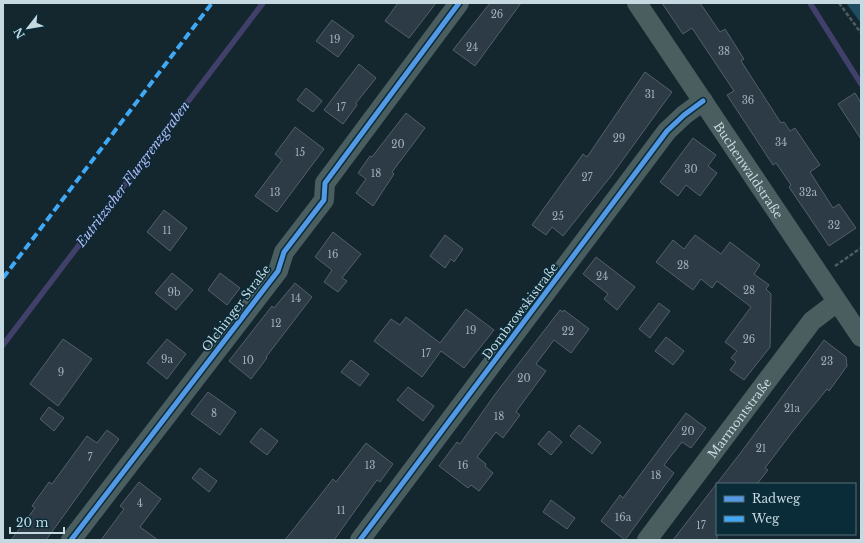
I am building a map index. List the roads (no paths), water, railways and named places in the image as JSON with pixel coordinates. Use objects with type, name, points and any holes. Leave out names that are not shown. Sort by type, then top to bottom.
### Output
[{"type":"street","name":"Olchinger Straße","points":[[70,540],[278,271],[284,252],[324,200],[325,183],[459,3]]},
{"type":"street","name":"Buchenwaldstraße","points":[[637,3],[861,337]]},
{"type":"street","name":"Dombrowskistraße","points":[[360,540],[667,131],[684,115],[703,101]]},
{"type":"street","name":"Marmontstraße","points":[[646,540],[812,321],[837,302]]},
{"type":"waterway","name":"Eutritzscher Flurgrenzgraben","points":[[3,345],[263,3]]},
{"type":"waterway","name":"Eutritzscher Flurgrenzgraben","points":[[810,3],[861,84]]}]
